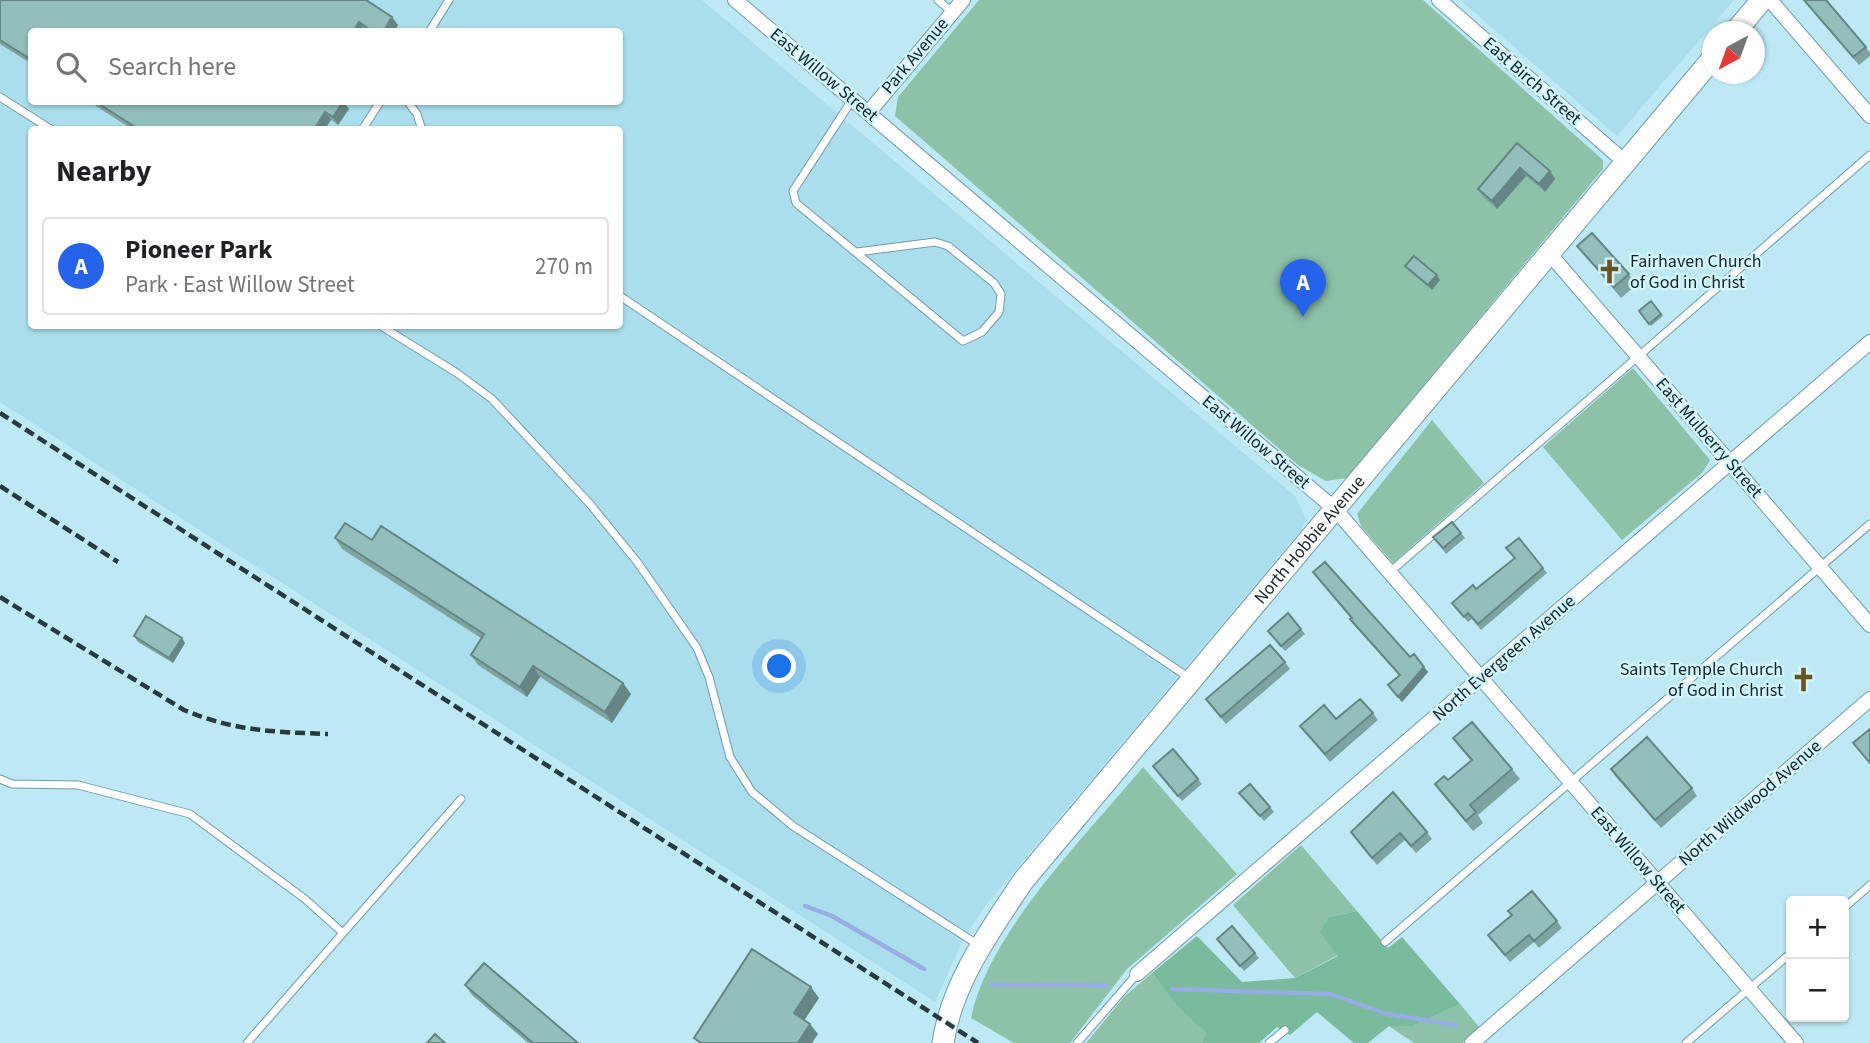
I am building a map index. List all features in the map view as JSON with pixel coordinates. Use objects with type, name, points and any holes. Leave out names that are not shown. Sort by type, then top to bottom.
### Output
[{"type":"main road","points":[[1744,21],[1762,0]]},
{"type":"main road","name":"North Hobbie Avenue","points":[[943,1043],[946,1023],[971,962],[1023,881],[1702,71]]},
{"type":"street","name":"East Willow Street","points":[[736,0],[1335,509],[1796,1043]]},
{"type":"street","name":"Park Avenue","points":[[868,113],[962,0]]},
{"type":"street","name":"East Birch Street","points":[[1439,0],[1625,162]]},
{"type":"street","points":[[1770,0],[1870,116]]},
{"type":"street","name":"East Mulberry Street","points":[[1548,252],[1870,625]]},
{"type":"street","name":"North Evergreen Avenue","points":[[1137,974],[1870,342]]},
{"type":"street","name":"North Wildwood Avenue","points":[[1472,1043],[1870,699]]},
{"type":"lane","points":[[432,28],[449,0]]},
{"type":"lane","points":[[938,0],[953,12]]},
{"type":"lane","points":[[0,97],[46,126]]},
{"type":"lane","points":[[852,99],[793,191],[796,203],[963,341],[982,332],[999,312],[1002,294],[995,282],[948,246],[935,243],[857,252]]},
{"type":"lane","points":[[365,126],[378,105]]},
{"type":"lane","points":[[410,105],[421,126]]},
{"type":"lane","points":[[1390,572],[1870,155]]},
{"type":"lane","points":[[623,298],[1192,679]]},
{"type":"lane","points":[[386,329],[457,373],[492,399],[590,504],[638,563],[697,648],[709,677],[730,757],[752,792],[793,826],[981,947]]},
{"type":"lane","points":[[1385,942],[1870,524]]},
{"type":"lane","points":[[0,779],[12,784],[78,785],[190,814],[305,899],[343,933]]},
{"type":"lane","points":[[247,1043],[461,799]]},
{"type":"lane","points":[[1849,904],[1870,885]]},
{"type":"lane","points":[[1686,1043],[1786,957]]},
{"type":"lane","points":[[1077,1043],[1137,974]]},
{"type":"lane","points":[[1269,1043],[1284,1030]]},
{"type":"shaded area","points":[[0,0],[702,0],[1295,496],[1306,519],[1301,530],[986,905],[962,942],[935,1002],[0,402]]},
{"type":"shaded area","points":[[1460,0],[1734,0],[1716,21],[1702,21],[1702,37],[1617,136]]},
{"type":"green space","points":[[979,0],[1423,0],[1603,160],[1603,169],[1347,478],[1326,481],[1298,465],[895,116],[898,97]]},
{"type":"green space","points":[[1633,368],[1710,460],[1703,472],[1622,540],[1543,447]]},
{"type":"green space","points":[[1432,420],[1484,483],[1393,563],[1361,526],[1357,514]]},
{"type":"green space","points":[[1143,767],[1237,874],[1127,969],[1070,1043],[1014,1043],[971,1018],[981,985],[997,952],[1042,886]]},
{"type":"green space","points":[[1301,845],[1357,911],[1329,917],[1338,955],[1295,978],[1233,905]]},
{"type":"green space","points":[[1357,911],[1388,948],[1402,937],[1460,1004],[1413,1026],[1389,1026],[1368,1043],[1354,1043],[1317,1012],[1290,1035],[1277,1027],[1259,1043],[1202,1043],[1207,1034],[1174,1003],[1152,973],[1197,936],[1242,982],[1295,978],[1338,956],[1320,932],[1329,917]]},
{"type":"green space","points":[[1152,973],[1174,1003],[1208,1034],[1202,1043],[1086,1043],[1124,997]]},
{"type":"green space","points":[[1460,1004],[1480,1028],[1462,1043],[1414,1043],[1389,1026],[1413,1026]]},
{"type":"building","points":[[0,0],[366,0],[392,17],[385,28],[367,28],[359,22],[355,28],[28,28],[28,58],[0,40]]},
{"type":"building","points":[[1804,0],[1826,0],[1866,47],[1853,57]]},
{"type":"building","points":[[101,105],[341,105],[333,117],[325,112],[316,126],[134,126]]},
{"type":"building","points":[[1517,143],[1550,171],[1539,184],[1520,168],[1492,201],[1478,189]]},
{"type":"building","name":"Fairhaven Church of God in Christ","points":[[1592,233],[1629,274],[1614,287],[1577,246]]},
{"type":"building","points":[[1414,256],[1437,275],[1428,285],[1405,266]]},
{"type":"building","points":[[1651,301],[1661,314],[1649,324],[1639,311]]},
{"type":"building","points":[[1452,522],[1461,533],[1443,548],[1433,537]]},
{"type":"building","points":[[345,523],[372,540],[381,526],[623,683],[605,712],[533,666],[520,687],[471,655],[484,634],[335,538]]},
{"type":"building","points":[[1519,538],[1543,568],[1478,624],[1468,613],[1464,617],[1452,603],[1473,585],[1476,589],[1515,558],[1506,548]]},
{"type":"building","points":[[1325,562],[1410,657],[1414,654],[1424,667],[1398,697],[1388,685],[1400,675],[1313,572]]},
{"type":"building","points":[[1288,613],[1301,629],[1281,646],[1268,631]]},
{"type":"building","points":[[146,616],[182,638],[169,658],[134,636]]},
{"type":"building","points":[[1270,645],[1285,662],[1221,717],[1206,699]]},
{"type":"building","points":[[1360,699],[1373,713],[1325,754],[1300,726],[1324,705],[1336,719]]},
{"type":"building","points":[[1472,722],[1512,769],[1470,805],[1476,812],[1466,821],[1435,784],[1444,776],[1448,780],[1472,760],[1453,738]]},
{"type":"building","points":[[1870,729],[1870,763],[1853,743]]},
{"type":"building","points":[[1647,737],[1692,788],[1655,820],[1611,769]]},
{"type":"building","points":[[1173,749],[1198,779],[1178,796],[1153,766]]},
{"type":"building","points":[[1250,784],[1270,807],[1260,816],[1239,793]]},
{"type":"building","points":[[1393,792],[1427,832],[1411,846],[1400,833],[1372,858],[1351,832]]},
{"type":"building","points":[[1532,891],[1557,921],[1534,941],[1529,935],[1505,955],[1488,935],[1512,915],[1508,911]]},
{"type":"building","points":[[1232,926],[1255,953],[1240,966],[1217,939]]},
{"type":"building","points":[[752,949],[811,987],[794,1013],[810,1024],[798,1043],[701,1043],[694,1038]]},
{"type":"building","points":[[484,963],[578,1043],[533,1043],[465,985]]},
{"type":"building","points":[[435,1034],[445,1043],[427,1043]]},
{"type":"waterway","points":[[805,906],[832,916],[924,969]]},
{"type":"waterway","points":[[991,984],[1107,986]]},
{"type":"waterway","points":[[1172,989],[1330,994],[1387,1014],[1456,1025]]},
{"type":"railway","points":[[0,413],[978,1043]]},
{"type":"railway","points":[[0,486],[118,562]]},
{"type":"railway","points":[[0,597],[184,710],[237,726],[328,734]]},
{"type":"place","name":"Fairhaven Church of God in Christ","points":[[1610,271]]},
{"type":"place","name":"Pioneer Park","points":[[1303,317]]},
{"type":"place","name":"Saints Temple Church of God in Christ","points":[[1803,679]]}]
